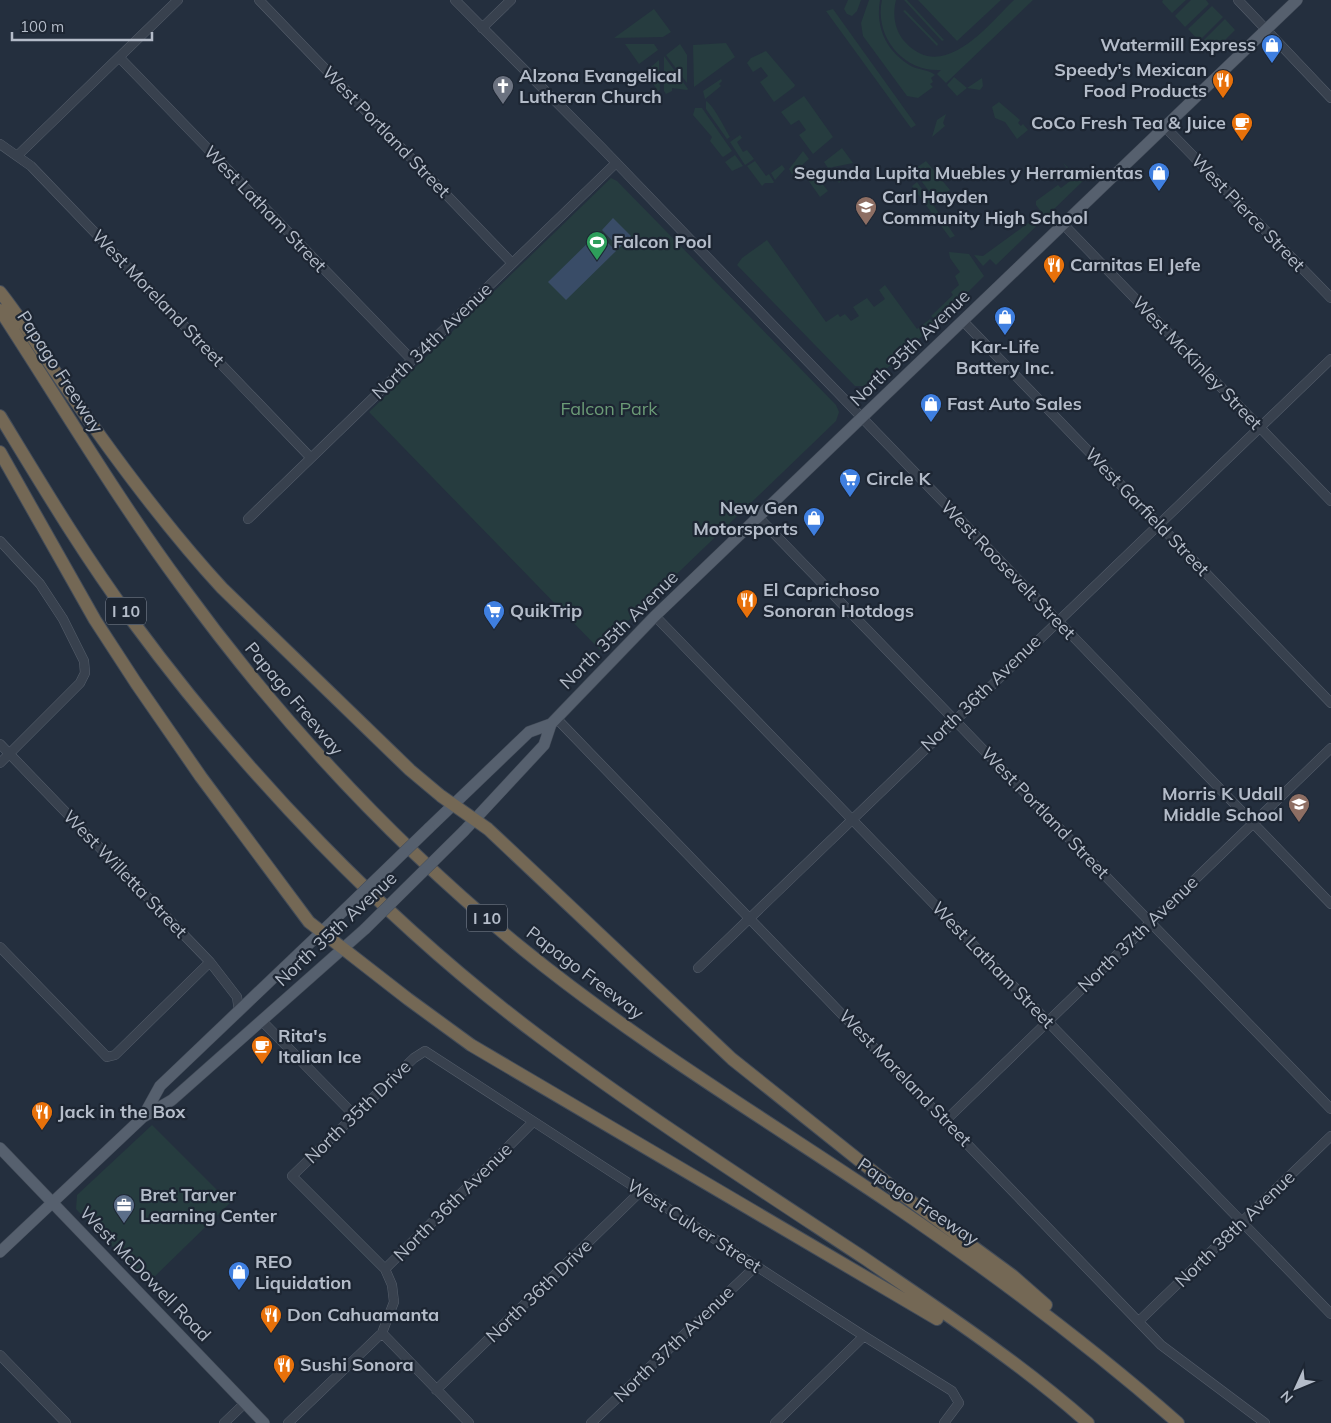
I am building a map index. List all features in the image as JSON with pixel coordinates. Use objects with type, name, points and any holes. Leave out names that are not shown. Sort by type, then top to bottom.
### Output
[{"type":"highway","points":[[0,292],[108,448],[163,520],[198,561],[222,588],[410,770],[488,829],[732,1059],[900,1192],[1013,1276],[1122,1374]]},
{"type":"highway","name":"Papago Freeway","points":[[0,310],[137,522],[207,620],[298,733],[391,831],[522,948],[606,1013],[978,1264],[1122,1374],[1178,1423]]},
{"type":"highway","name":"I 10","points":[[0,416],[52,501],[125,610],[184,687],[297,816],[397,917],[470,981],[636,1107],[966,1329],[1088,1423]]},
{"type":"highway","points":[[0,452],[96,620],[136,683],[230,816],[309,922],[471,1045],[568,1104],[810,1242],[1037,1382]]},
{"type":"main road","name":"North 35th Avenue","points":[[0,1252],[143,1117],[172,1100],[344,950],[476,820],[544,746],[554,721],[655,616],[1297,0]]},
{"type":"main road","name":"North 35th Avenue","points":[[143,1117],[160,1086],[529,732],[554,721]]},
{"type":"main road","name":"West McDowell Road","points":[[0,1148],[264,1423]]},
{"type":"street","points":[[17,156],[178,0]]},
{"type":"street","name":"West Portland Street","points":[[260,0],[512,263]]},
{"type":"street","name":"West Roosevelt Street","points":[[455,0],[616,163],[1331,904]]},
{"type":"street","points":[[482,28],[511,0]]},
{"type":"street","points":[[1238,0],[1331,98]]},
{"type":"street","name":"West Latham Street","points":[[119,57],[412,360]]},
{"type":"street","name":"West Pierce Street","points":[[1165,127],[1331,298]]},
{"type":"street","name":"West Moreland Street","points":[[0,144],[30,166],[311,458]]},
{"type":"street","name":"North 34th Avenue","points":[[248,519],[616,163]]},
{"type":"street","name":"West McKinley Street","points":[[1064,225],[1331,501]]},
{"type":"street","name":"West Garfield Street","points":[[963,321],[1331,703]]},
{"type":"street","name":"North 36th Avenue","points":[[698,968],[1331,359]]},
{"type":"street","name":"West Portland Street","points":[[759,518],[1331,1109]]},
{"type":"street","points":[[0,541],[40,584],[56,607],[84,662],[85,673],[80,683],[0,763]]},
{"type":"street","name":"West Latham Street","points":[[655,616],[1331,1314]]},
{"type":"street","name":"West Moreland Street","points":[[554,721],[749,917],[1139,1322],[1176,1358],[1265,1423]]},
{"type":"street","name":"West Willetta Street","points":[[0,744],[210,962],[237,997],[239,1011]]},
{"type":"street","name":"North 37th Avenue","points":[[946,1120],[1331,748]]},
{"type":"street","points":[[0,947],[105,1056],[110,1057],[210,962]]},
{"type":"street","points":[[262,1020],[355,1116]]},
{"type":"street","name":"North 35th Drive","points":[[385,1269],[292,1176],[414,1058],[425,1051]]},
{"type":"street","name":"West Culver Street","points":[[425,1051],[952,1391],[959,1403],[944,1423]]},
{"type":"street","name":"North 36th Avenue","points":[[288,1423],[382,1333],[394,1302],[392,1285],[385,1269],[533,1122]]},
{"type":"street","name":"North 38th Avenue","points":[[1139,1322],[1331,1136]]},
{"type":"street","name":"North 36th Drive","points":[[436,1390],[641,1191]]},
{"type":"street","name":"North 37th Avenue","points":[[591,1423],[756,1266]]},
{"type":"street","points":[[382,1333],[469,1423]]},
{"type":"street","points":[[775,1423],[864,1336]]},
{"type":"street","points":[[0,1355],[66,1423]]},
{"type":"street","points":[[224,1423],[245,1403]]},
{"type":"green space","points":[[848,0],[861,0],[857,11],[852,16],[847,14],[844,9]]},
{"type":"green space","points":[[869,0],[880,0],[879,20],[881,30],[896,55],[913,67],[935,75],[931,78],[933,82],[930,84],[933,87],[918,98],[907,96],[863,36],[861,23]]},
{"type":"green space","points":[[882,0],[896,0],[895,23],[902,39],[920,54],[935,57],[950,54],[964,46],[992,23],[1014,0],[1033,0],[946,83],[937,74],[941,70],[927,69],[915,65],[894,49],[882,26]]},
{"type":"green space","points":[[904,0],[907,0],[944,40],[942,41]]},
{"type":"green space","points":[[918,0],[1001,0],[957,41]]},
{"type":"green space","points":[[1163,0],[1186,0],[1172,13],[1162,2]]},
{"type":"green space","points":[[1191,0],[1206,0],[1209,4],[1185,27],[1175,16]]},
{"type":"green space","points":[[1212,6],[1223,17],[1199,41],[1188,29]]},
{"type":"green space","points":[[654,9],[671,32],[663,37],[614,38]]},
{"type":"green space","points":[[833,9],[916,125],[911,128],[826,11]]},
{"type":"green space","points":[[905,10],[938,44],[937,46],[903,11]]},
{"type":"green space","points":[[1225,19],[1235,30],[1211,54],[1201,43]]},
{"type":"green space","points":[[726,43],[735,57],[694,87],[693,45]]},
{"type":"green space","points":[[625,44],[654,44],[658,50],[639,64]]},
{"type":"green space","points":[[680,44],[687,55],[687,83],[666,55]]},
{"type":"green space","points":[[766,51],[795,85],[774,102],[760,82],[768,76],[761,67],[753,72],[747,63],[751,58]]},
{"type":"green space","points":[[664,56],[687,90],[672,88],[672,91],[666,94],[664,91]]},
{"type":"green space","points":[[659,60],[660,90],[658,91],[645,72]]},
{"type":"green space","points":[[954,77],[967,88],[957,96],[947,85]]},
{"type":"green space","points":[[982,78],[983,86],[980,90],[967,88]]},
{"type":"green space","points":[[721,79],[722,81],[719,84],[721,86],[705,99],[703,91]]},
{"type":"green space","points":[[804,96],[833,137],[813,154],[799,135],[806,130],[799,120],[791,125],[781,112]]},
{"type":"green space","points":[[706,101],[716,112],[730,137],[727,139],[706,109]]},
{"type":"green space","points":[[999,102],[1020,120],[1018,123],[1021,126],[1023,124],[1028,130],[1017,139],[1005,122],[995,118],[992,107]]},
{"type":"green space","points":[[695,108],[702,108],[732,151],[723,157],[721,155],[710,141],[712,137],[693,115]]},
{"type":"green space","points":[[946,114],[943,123],[945,126],[932,137],[937,120]]},
{"type":"green space","points":[[740,135],[742,138],[737,142],[743,152],[747,150],[754,159],[745,165],[730,142]]},
{"type":"green space","points":[[842,148],[853,163],[828,168],[824,162]]},
{"type":"green space","points":[[803,151],[809,159],[792,174],[789,169]]},
{"type":"green space","points":[[735,155],[743,166],[732,171],[725,162]]},
{"type":"green space","points":[[755,161],[766,176],[769,174],[773,183],[765,183],[762,186],[747,166]]},
{"type":"green space","points":[[926,161],[950,190],[935,199],[913,170]]},
{"type":"green space","points":[[1063,163],[1083,181],[996,265],[990,259],[983,266],[974,255],[983,256],[1042,213],[1036,205],[1036,201],[1058,185],[1061,188],[1074,178]]},
{"type":"green space","points":[[782,165],[785,169],[775,180],[771,173]]},
{"type":"green space","points":[[845,171],[848,175],[839,183],[832,173]]},
{"type":"green space","points":[[816,176],[828,191],[820,197],[806,177]]},
{"type":"green space","name":"Falcon Park","points":[[611,178],[617,181],[836,405],[839,412],[836,421],[600,650],[369,412]]},
{"type":"green space","points":[[917,182],[955,236],[950,238],[912,186]]},
{"type":"green space","points":[[767,240],[826,322],[838,314],[840,317],[845,314],[851,321],[859,316],[853,307],[867,298],[874,307],[885,299],[879,290],[885,285],[917,329],[930,319],[935,324],[868,386],[855,386],[737,265],[742,258]]},
{"type":"green space","points":[[949,252],[969,254],[984,276],[938,322],[931,316],[953,295],[951,292],[959,285],[955,276],[960,272],[950,258]]},
{"type":"green space","points":[[152,1125],[230,1203],[148,1283],[76,1209],[77,1195]]},
{"type":"water","points":[[613,218],[631,236],[619,248],[602,230]]},
{"type":"water","points":[[598,233],[616,251],[566,300],[548,282]]},
{"type":"place","name":"Watermill Express","points":[[1272,64]]},
{"type":"place","name":"Speedy's Mexican Food Products","points":[[1223,99]]},
{"type":"place","name":"Alzona Evangelical Lutheran Church","points":[[503,105]]},
{"type":"place","name":"CoCo Fresh Tea & Juice","points":[[1242,142]]},
{"type":"place","name":"Segunda Lupita Muebles y Herramientas","points":[[1159,192]]},
{"type":"place","name":"Carl Hayden Community High School","points":[[866,226]]},
{"type":"place","name":"Falcon Pool","points":[[597,261]]},
{"type":"place","name":"Carnitas El Jefe","points":[[1054,284]]},
{"type":"place","name":"Kar-Life Battery Inc.","points":[[1005,336]]},
{"type":"place","name":"Fast Auto Sales","points":[[931,423]]},
{"type":"place","name":"Circle K","points":[[850,498]]},
{"type":"place","name":"New Gen Motorsports","points":[[814,537]]},
{"type":"place","name":"El Caprichoso Sonoran Hotdogs","points":[[747,619]]},
{"type":"place","name":"QuikTrip","points":[[494,630]]},
{"type":"place","name":"Morris K Udall Middle School","points":[[1299,823]]},
{"type":"place","name":"Rita's Italian Ice","points":[[262,1065]]},
{"type":"place","name":"Jack in the Box","points":[[42,1131]]},
{"type":"place","name":"Bret Tarver Learning Center","points":[[124,1224]]},
{"type":"place","name":"REO Liquidation","points":[[239,1291]]},
{"type":"place","name":"Don Cahuamanta","points":[[271,1334]]},
{"type":"place","name":"Sushi Sonora","points":[[284,1384]]}]
